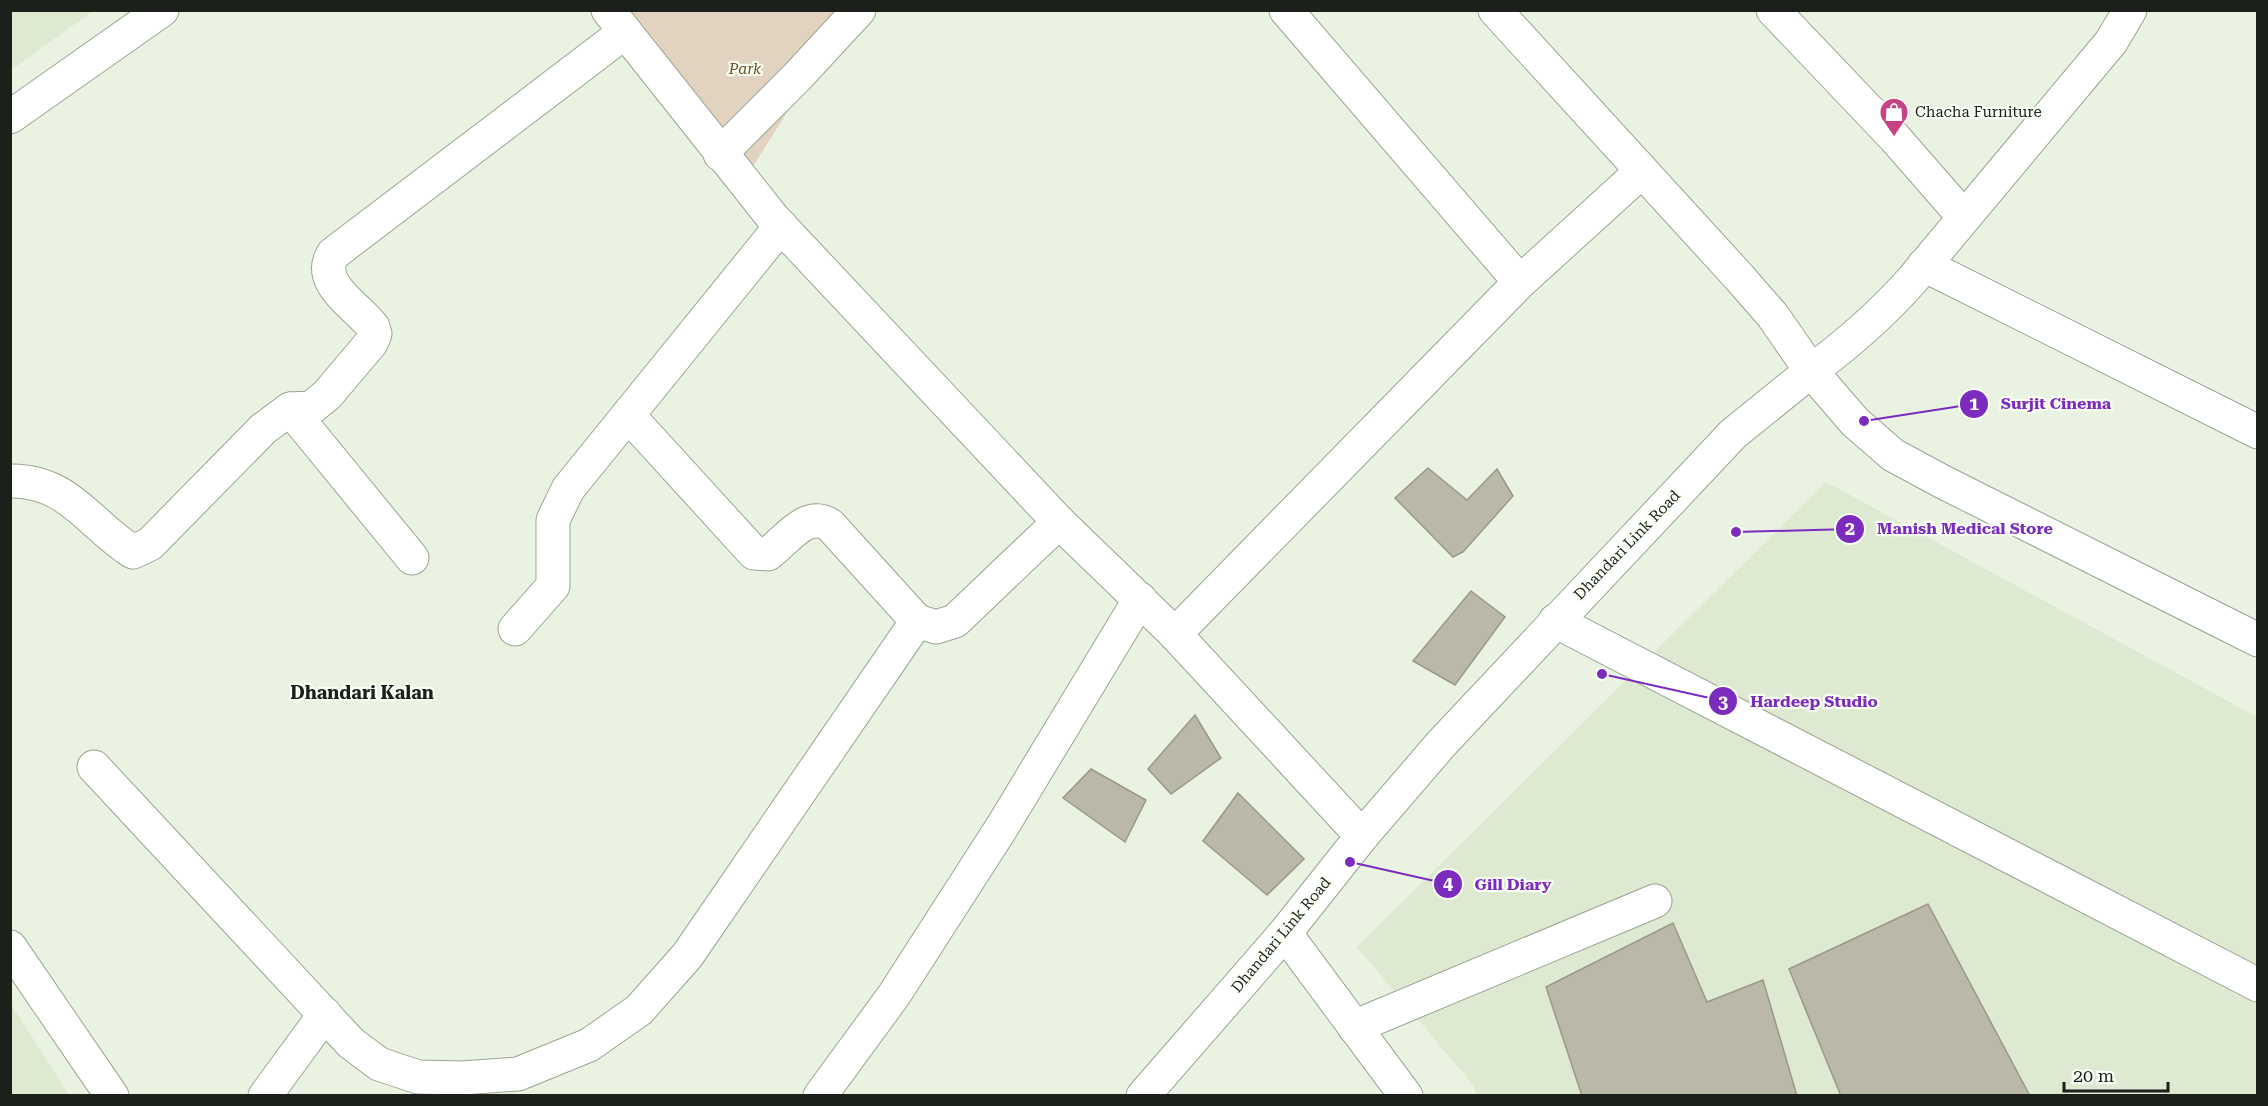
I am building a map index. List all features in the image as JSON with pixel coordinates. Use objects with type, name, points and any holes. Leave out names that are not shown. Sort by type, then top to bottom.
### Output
[{"type":"street","points":[[10,117],[162,10]]},
{"type":"street","points":[[720,154],[797,77],[859,10]]},
{"type":"street","points":[[1286,10],[1520,282]]},
{"type":"street","points":[[1495,10],[1773,316],[1811,371],[1855,422],[1893,454],[1943,483],[2258,640]]},
{"type":"street","points":[[1773,10],[1894,137],[1964,216]]},
{"type":"street","name":"Dhandari Link Road","points":[[1143,1095],[1285,933],[1362,836],[1555,621],[1733,434],[1811,371],[1849,344],[1879,316],[2111,42],[2130,10]]},
{"type":"street","points":[[10,481],[29,481],[55,489],[133,552],[150,544],[263,429],[290,409],[311,408],[327,395],[375,334],[373,327],[337,289],[329,277],[328,263],[333,254],[617,21],[720,154],[781,226],[1059,522],[1175,634],[1362,836]]},
{"type":"street","points":[[1175,634],[1520,282],[1642,171]]},
{"type":"street","points":[[515,629],[553,586],[555,569],[551,541],[553,520],[558,505],[781,226]]},
{"type":"street","points":[[1924,265],[2258,432]]},
{"type":"street","points":[[290,409],[412,558]]},
{"type":"street","points":[[628,415],[754,553],[768,554],[807,521],[823,520],[917,621],[936,627],[955,621],[1059,522]]},
{"type":"street","points":[[820,1095],[894,995],[1002,827],[1140,599]]},
{"type":"street","points":[[94,766],[351,1043],[379,1064],[418,1077],[462,1078],[518,1074],[589,1045],[639,1010],[687,956],[917,621]]},
{"type":"street","points":[[1555,621],[2258,985]]},
{"type":"street","points":[[1354,1026],[1655,901]]},
{"type":"street","points":[[1285,933],[1406,1095]]},
{"type":"street","points":[[10,947],[112,1095]]},
{"type":"street","points":[[265,1095],[325,1014]]},
{"type":"shaded area","points":[[11,10],[93,10],[93,11],[11,70]]},
{"type":"shaded area","points":[[1826,482],[2257,717],[2257,1095],[1477,1095],[1473,1085],[1357,947]]},
{"type":"shaded area","points":[[11,1004],[69,1095],[11,1095]]},
{"type":"green space","name":"Park","points":[[628,11],[851,11],[750,171]]},
{"type":"building","points":[[1428,468],[1467,500],[1497,469],[1513,496],[1463,552],[1453,557],[1395,498]]},
{"type":"building","points":[[1471,591],[1505,617],[1455,685],[1413,661]]},
{"type":"building","points":[[1195,715],[1221,758],[1171,794],[1148,769]]},
{"type":"building","points":[[1091,769],[1146,800],[1125,842],[1063,798]]},
{"type":"building","points":[[1238,793],[1304,859],[1267,895],[1203,841]]},
{"type":"building","points":[[1928,904],[2030,1096],[1841,1096],[1789,969]]},
{"type":"building","points":[[1673,923],[1707,1002],[1763,980],[1797,1096],[1582,1096],[1546,987]]},
{"type":"place","name":"Chacha Furniture","points":[[1894,138]]},
{"type":"place","name":"Surjit Cinema","points":[[1864,421]]},
{"type":"place","name":"Manish Medical Store","points":[[1736,532]]},
{"type":"place","name":"Hardeep Studio","points":[[1602,674]]},
{"type":"place","name":"Gill Diary","points":[[1350,862]]},
{"type":"district","name":"Dhandari Kalan","points":[[362,693]]}]
